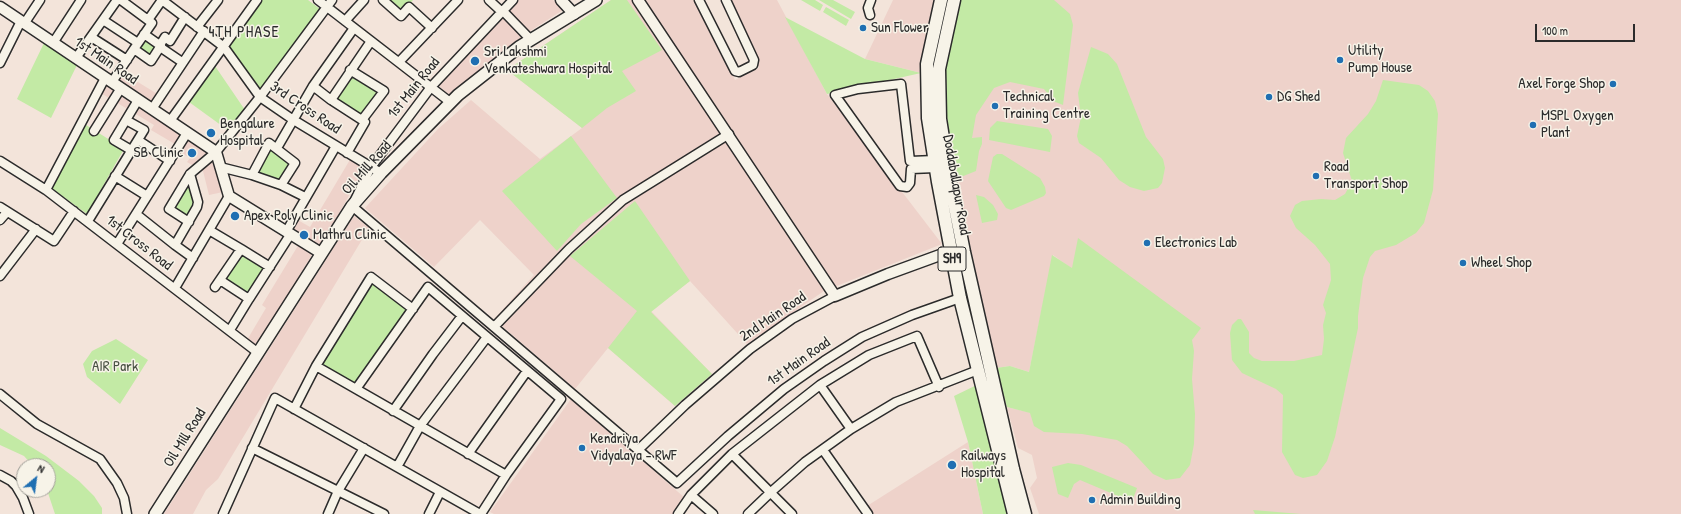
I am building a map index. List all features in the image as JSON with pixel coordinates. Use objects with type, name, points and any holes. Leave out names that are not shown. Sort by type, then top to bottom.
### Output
[{"type":"main road","name":"Oil Mill Road","points":[[155,514],[257,352],[352,206],[381,173],[450,102],[519,47],[596,0]]},
{"type":"main road","name":"Doddaballapur Road","points":[[941,0],[927,64],[928,118],[935,164],[945,187],[1025,514]]},
{"type":"main road","name":"Doddaballapur Road","points":[[954,0],[939,69],[940,118],[951,251],[960,298],[1014,514]]},
{"type":"street","points":[[0,63],[22,22],[40,0]]},
{"type":"street","points":[[53,43],[81,0]]},
{"type":"street","points":[[76,58],[117,0]]},
{"type":"street","points":[[46,190],[109,80],[127,60],[152,23],[121,0]]},
{"type":"street","points":[[148,20],[162,0]]},
{"type":"street","name":"3rd Cross Road","points":[[162,0],[224,46],[260,97],[292,119],[381,173]]},
{"type":"street","points":[[152,109],[182,62],[217,0]]},
{"type":"street","points":[[170,121],[257,0]]},
{"type":"street","points":[[318,0],[329,3],[345,21],[450,102]]},
{"type":"street","points":[[345,21],[364,0]]},
{"type":"street","points":[[382,0],[401,16],[415,0]]},
{"type":"street","points":[[399,62],[458,0]]},
{"type":"street","points":[[489,0],[531,40]]},
{"type":"street","name":"1st Main Road","points":[[352,206],[370,167],[431,87],[514,0]]},
{"type":"street","points":[[561,0],[574,14]]},
{"type":"street","points":[[638,0],[835,296]]},
{"type":"street","points":[[699,0],[735,71],[739,72],[753,65],[754,60],[726,0]]},
{"type":"street","points":[[870,15],[868,8],[871,0]]},
{"type":"street","points":[[189,222],[169,209],[190,174],[216,152],[260,97],[329,3]]},
{"type":"street","name":"1st Main Road","points":[[0,7],[216,152]]},
{"type":"street","points":[[409,7],[432,28]]},
{"type":"street","points":[[103,20],[136,46],[151,61],[165,37],[170,41],[185,17]]},
{"type":"street","points":[[277,148],[292,119],[313,86],[354,28]]},
{"type":"street","points":[[144,34],[182,62]]},
{"type":"street","points":[[91,37],[127,60]]},
{"type":"street","points":[[331,100],[371,41]]},
{"type":"street","points":[[350,70],[384,91],[362,120]]},
{"type":"street","points":[[901,84],[910,165],[910,183],[907,187],[900,186],[835,95],[858,89],[901,84]]},
{"type":"street","points":[[313,86],[331,100],[365,122],[347,153]]},
{"type":"street","points":[[94,131],[121,88]]},
{"type":"street","points":[[132,150],[114,140],[138,100]]},
{"type":"street","points":[[88,221],[144,130],[126,120]]},
{"type":"street","points":[[117,244],[187,132]]},
{"type":"street","points":[[494,327],[569,249],[623,200],[728,134]]},
{"type":"street","points":[[138,140],[170,160]]},
{"type":"street","points":[[252,174],[270,143],[295,162],[281,185]]},
{"type":"street","points":[[230,330],[270,267],[305,197],[336,146]]},
{"type":"street","points":[[216,152],[229,196],[320,254]]},
{"type":"street","name":"1st Cross Road","points":[[0,161],[46,190],[88,221],[257,352]]},
{"type":"street","points":[[910,165],[935,164]]},
{"type":"street","points":[[220,167],[252,174],[281,185],[305,197]]},
{"type":"street","points":[[175,245],[197,207],[198,202],[190,174]]},
{"type":"street","points":[[115,176],[147,196]]},
{"type":"street","points":[[175,288],[229,196]]},
{"type":"street","points":[[352,206],[638,450]]},
{"type":"street","points":[[0,207],[54,241],[74,211]]},
{"type":"street","points":[[0,220],[8,212]]},
{"type":"street","points":[[136,214],[193,258]]},
{"type":"street","points":[[0,276],[36,229]]},
{"type":"street","points":[[209,230],[270,267]]},
{"type":"street","points":[[214,287],[240,250]]},
{"type":"street","name":"2nd Main Road","points":[[638,450],[685,405],[750,349],[792,319],[835,296],[888,274],[951,251]]},
{"type":"street","points":[[294,409],[316,366],[371,277],[413,309]]},
{"type":"street","points":[[220,280],[249,299]]},
{"type":"street","points":[[223,514],[275,398],[481,514],[506,475],[561,399],[428,287],[356,389]]},
{"type":"street","name":"1st Main Road","points":[[638,450],[677,483],[728,436],[778,394],[824,361],[862,337],[912,315],[960,298]]},
{"type":"street","points":[[393,411],[432,354],[462,316]]},
{"type":"street","points":[[678,514],[691,495],[732,454],[820,385],[869,356],[917,336],[939,387]]},
{"type":"street","points":[[397,467],[420,426],[487,337]]},
{"type":"street","points":[[316,366],[506,475]]},
{"type":"street","points":[[748,514],[805,462],[850,429],[896,402],[939,387],[978,370]]},
{"type":"street","points":[[468,454],[527,371]]},
{"type":"street","points":[[820,385],[850,429]]},
{"type":"street","points":[[0,394],[37,424],[100,459],[117,483],[124,498],[127,514]]},
{"type":"street","points":[[252,448],[384,514]]},
{"type":"street","points":[[328,514],[338,491],[364,448]]},
{"type":"street","points":[[823,450],[868,514]]},
{"type":"street","points":[[732,454],[792,514]]},
{"type":"street","points":[[0,475],[11,481],[16,486],[23,498],[29,514]]},
{"type":"street","points":[[429,514],[440,492]]},
{"type":"street","points":[[691,495],[713,514]]},
{"type":"shaded area","points":[[518,0],[553,0],[563,10],[527,33],[507,11]]},
{"type":"shaded area","points":[[611,0],[695,0],[735,80],[759,68],[729,0],[777,0],[827,94],[942,244],[824,291],[747,344],[690,281],[651,311],[712,374],[675,406],[608,348],[575,389],[494,319],[534,275],[480,220],[434,267],[365,208],[438,129],[471,100],[540,159],[582,128],[507,70]]},
{"type":"shaded area","points":[[893,0],[934,0],[921,73],[865,59]]},
{"type":"shaded area","points":[[960,0],[1681,0],[1681,514],[1039,514],[1030,488],[1037,478],[1032,455],[1018,448],[1007,407],[1118,434],[1072,269],[1053,255],[1029,372],[1010,366],[996,368],[957,182],[947,116],[946,68]]},
{"type":"shaded area","points":[[502,15],[523,37],[450,96],[436,83]]},
{"type":"shaded area","points":[[120,71],[159,95],[154,103],[115,78]]},
{"type":"shaded area","points":[[105,82],[215,155],[223,192],[209,195],[203,171],[187,162],[190,158],[178,151],[180,147],[151,130],[154,125],[99,92]]},
{"type":"shaded area","points":[[351,158],[366,166],[319,248],[289,230],[296,219],[310,227]]},
{"type":"shaded area","points":[[354,216],[369,228],[218,479],[206,490],[193,514],[164,514]]},
{"type":"shaded area","points":[[299,244],[313,253],[256,348],[247,340],[266,308],[262,305]]},
{"type":"shaded area","name":"Kendriya Vidyalaya - RWF","points":[[571,399],[685,498],[673,514],[494,514],[490,512]]},
{"type":"shaded area","name":"Railways Hospital","points":[[968,442],[983,514],[873,514],[867,506]]},
{"type":"green space","points":[[262,0],[308,0],[320,9],[261,92],[227,47]]},
{"type":"green space","points":[[385,0],[413,0],[401,14]]},
{"type":"green space","points":[[611,0],[627,0],[662,50],[622,71],[636,91],[607,108],[582,128],[507,70]]},
{"type":"green space","points":[[801,0],[815,0],[823,5],[820,11]]},
{"type":"green space","points":[[819,0],[833,0],[855,12],[851,19]]},
{"type":"green space","points":[[960,0],[1054,0],[1070,14],[1073,25],[1063,105],[1053,101],[1044,89],[1010,82],[994,88],[976,115],[972,138],[982,137],[982,144],[979,151],[976,171],[956,179],[947,116],[946,68]]},
{"type":"green space","points":[[826,7],[849,20],[846,26],[823,12]]},
{"type":"green space","points":[[785,17],[865,59],[921,73],[827,94]]},
{"type":"green space","points":[[145,35],[160,46],[151,59],[136,49]]},
{"type":"green space","points":[[44,43],[77,65],[51,118],[17,99]]},
{"type":"green space","points":[[1091,47],[1108,54],[1117,64],[1146,137],[1163,159],[1165,168],[1162,183],[1158,188],[1144,191],[1130,187],[1119,180],[1101,158],[1079,143],[1077,136],[1081,117],[1078,93]]},
{"type":"green space","points":[[215,66],[245,110],[229,131],[189,102]]},
{"type":"green space","points":[[351,73],[381,93],[362,118],[334,101]]},
{"type":"green space","points":[[1383,80],[1419,85],[1428,91],[1435,101],[1438,114],[1433,190],[1424,223],[1416,233],[1396,245],[1375,251],[1370,257],[1363,278],[1358,328],[1335,437],[1327,461],[1317,475],[1303,478],[1295,475],[1282,452],[1283,395],[1276,389],[1242,373],[1232,360],[1230,333],[1232,325],[1238,319],[1241,319],[1249,332],[1249,353],[1254,358],[1262,361],[1294,361],[1322,355],[1324,339],[1323,325],[1326,313],[1323,305],[1331,280],[1330,264],[1315,245],[1296,228],[1290,216],[1295,205],[1302,201],[1321,199],[1335,200],[1345,194],[1352,181],[1343,153],[1346,138],[1368,114],[1376,101]]},
{"type":"green space","points":[[997,121],[1048,129],[1052,136],[1050,152],[989,140],[990,128]]},
{"type":"green space","points":[[83,123],[124,149],[87,214],[50,187]]},
{"type":"green space","points":[[571,136],[617,198],[581,224],[557,251],[502,191]]},
{"type":"green space","points":[[271,146],[292,163],[280,182],[255,172]]},
{"type":"green space","points":[[997,154],[1002,154],[1040,178],[1045,187],[1046,193],[1044,196],[1011,210],[1006,208],[988,181],[993,157]]},
{"type":"green space","points":[[189,179],[196,202],[188,219],[171,208]]},
{"type":"green space","points":[[976,195],[984,197],[993,205],[998,214],[997,220],[982,223]]},
{"type":"green space","points":[[635,201],[690,281],[651,312],[712,374],[675,406],[608,348],[637,311],[570,256]]},
{"type":"green space","points":[[1078,238],[1201,328],[1192,340],[1194,351],[1192,379],[1195,414],[1194,444],[1190,465],[1180,478],[1166,480],[1153,474],[1127,446],[1117,440],[1082,434],[1044,432],[1034,426],[1030,413],[1007,407],[996,368],[1010,366],[1029,372],[1052,255],[1072,268]]},
{"type":"green space","points":[[241,251],[268,267],[249,298],[221,279]]},
{"type":"green space","points":[[371,277],[413,309],[356,389],[316,366]]},
{"type":"green space","name":"AIR Park","points":[[116,339],[148,360],[120,404],[87,377],[83,364],[92,351]]},
{"type":"green space","points":[[983,382],[1008,514],[983,514],[968,442],[954,396]]},
{"type":"green space","points":[[0,428],[49,458],[26,458],[0,445]]},
{"type":"green space","points":[[1068,463],[1081,465],[1137,488],[1132,502],[1080,480],[1074,484],[1068,498],[1058,494],[1052,467]]},
{"type":"green space","points":[[56,464],[79,481],[94,496],[102,508],[102,514],[55,514],[50,498],[56,498]]},
{"type":"green space","points":[[1253,510],[1301,514],[1255,514]]},
{"type":"place","name":"Sun Flower","points":[[863,28]]},
{"type":"place","name":"Utility Pump House","points":[[1340,60]]},
{"type":"place","name":"Sri Lakshmi Venkateshwara Hospital","points":[[475,61]]},
{"type":"place","name":"Axel Forge Shop","points":[[1613,84]]},
{"type":"place","name":"DG Shed","points":[[1269,97]]},
{"type":"place","name":"Technical Training Centre","points":[[995,106]]},
{"type":"place","name":"MSPL Oxygen Plant","points":[[1533,125]]},
{"type":"place","name":"Bengalure Hospital","points":[[211,133]]},
{"type":"place","name":"SB Clinic","points":[[192,153]]},
{"type":"place","name":"Road Transport Shop","points":[[1316,176]]},
{"type":"place","name":"Apex Poly Clinic","points":[[235,216]]},
{"type":"place","name":"Mathru Clinic","points":[[304,235]]},
{"type":"place","name":"Electronics Lab","points":[[1147,243]]},
{"type":"place","name":"Wheel Shop","points":[[1463,263]]},
{"type":"place","name":"Kendriya Vidyalaya - RWF","points":[[582,448]]},
{"type":"place","name":"Railways Hospital","points":[[952,465]]},
{"type":"place","name":"Admin Building","points":[[1092,500]]},
{"type":"district","name":"4TH PHASE","points":[[244,33]]}]
